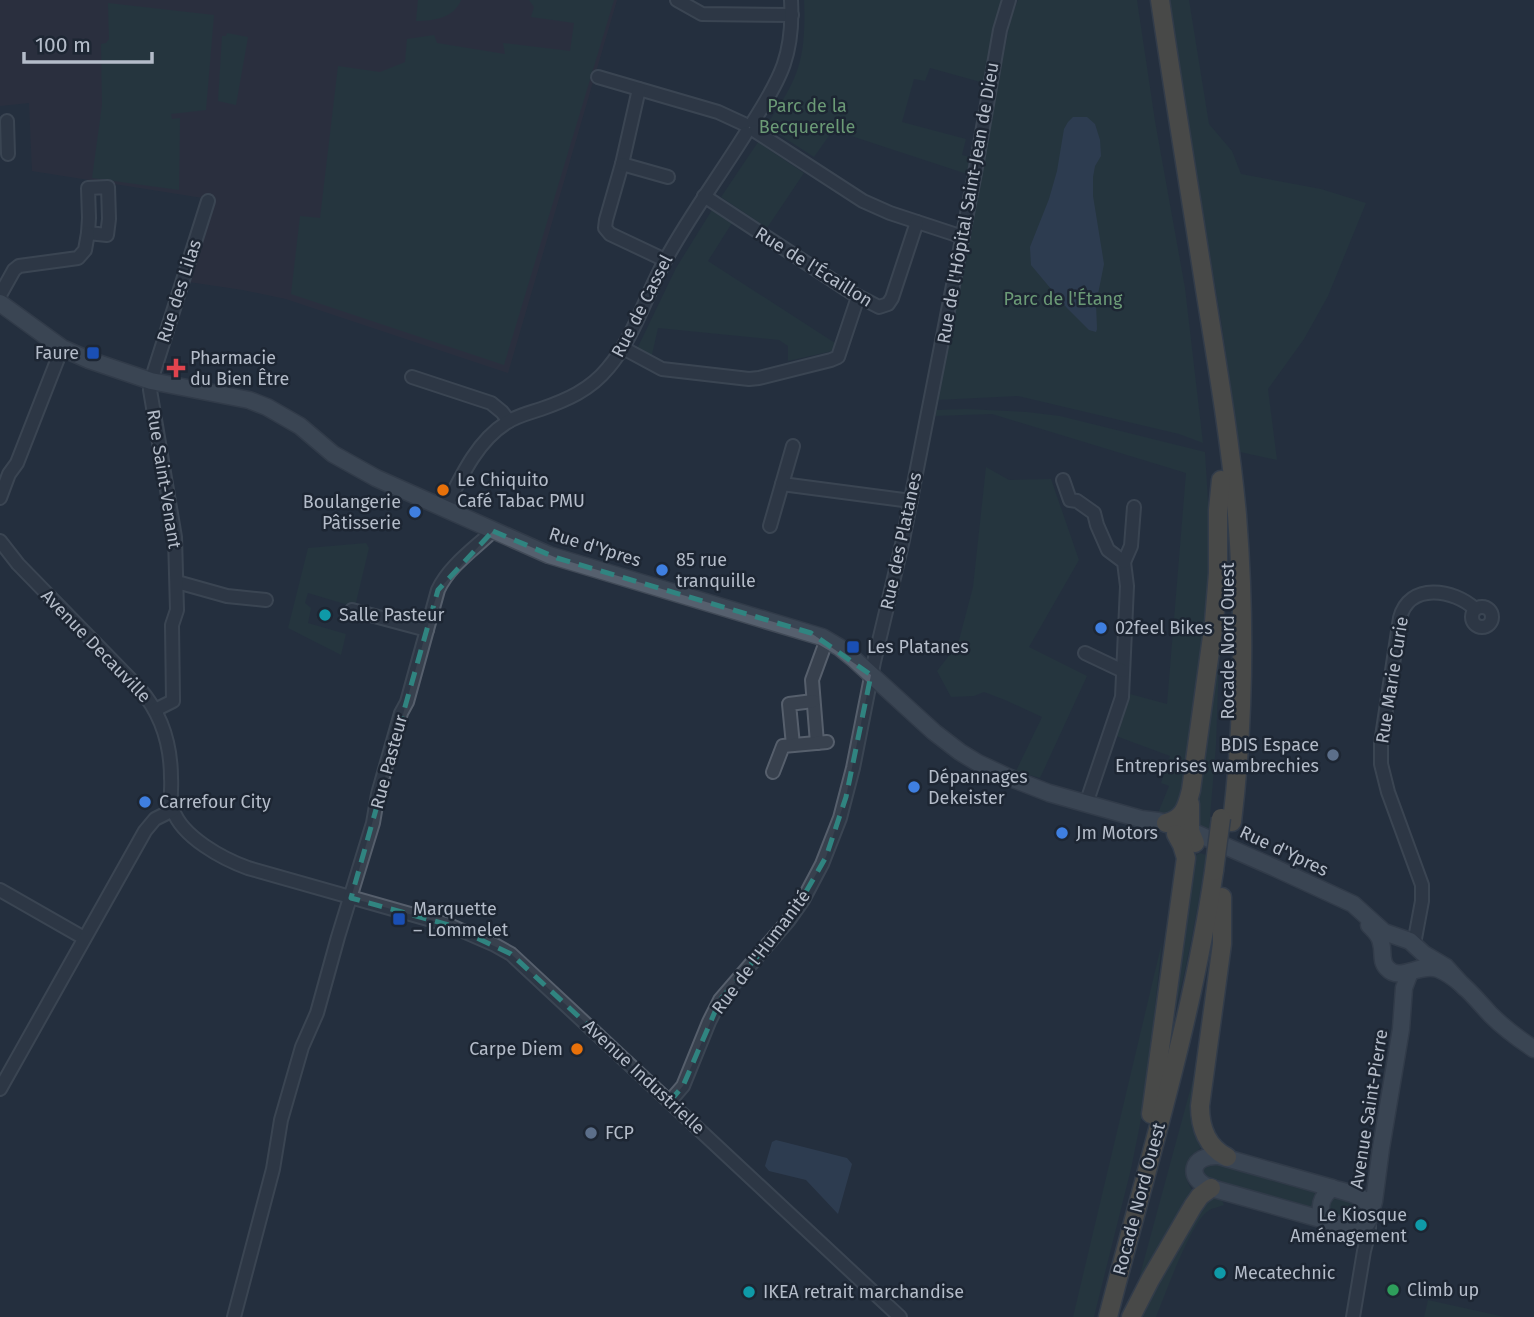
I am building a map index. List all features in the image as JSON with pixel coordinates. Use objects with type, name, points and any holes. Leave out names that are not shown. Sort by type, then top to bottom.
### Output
[{"type":"highway","name":"Rocade Nord Ouest","points":[[1148,0],[1221,434]]},
{"type":"highway","name":"Rocade Nord Ouest","points":[[1108,1317],[1186,1017],[1220,872],[1239,748],[1242,665],[1240,564],[1224,476],[1222,391],[1160,0]]},
{"type":"highway","points":[[1135,1214],[1136,1188],[1152,1107],[1188,839],[1191,790],[1214,622],[1218,573],[1218,510],[1224,476]]},
{"type":"highway","name":"Rocade Nord Ouest","points":[[1119,1317],[1203,997],[1222,897],[1220,872]]},
{"type":"highway","points":[[1222,897],[1222,944],[1200,1106],[1202,1125],[1208,1141],[1215,1150],[1227,1157]]},
{"type":"highway","points":[[1131,1317],[1193,1206],[1200,1196],[1211,1188]]},
{"type":"main road","name":"Rue d'Ypres","points":[[0,305],[62,348],[102,365],[151,381],[248,400],[267,407],[292,421],[333,454],[393,487],[557,558],[827,639],[946,741],[978,763],[1035,788],[1141,818],[1361,920],[1377,933],[1385,961]]},
{"type":"main road","name":"Rue d'Ypres","points":[[1188,839],[1358,908],[1384,932],[1408,941],[1447,967],[1507,1030],[1534,1049]]},
{"type":"main road","points":[[1390,941],[1408,941],[1419,953],[1419,959],[1410,971],[1397,974],[1385,961],[1384,948],[1390,941]]},
{"type":"main road","name":"Avenue Saint-Pierre","points":[[1385,961],[1397,984],[1402,1014]]},
{"type":"main road","name":"Rue d'Ypres","points":[[1410,971],[1426,967],[1438,969],[1465,988]]},
{"type":"main road","name":"Avenue Saint-Pierre","points":[[1370,1214],[1376,1193],[1401,1028],[1404,988],[1410,971]]},
{"type":"main road","points":[[1227,1157],[1332,1188],[1357,1195],[1367,1202],[1370,1214],[1367,1223],[1360,1227],[1349,1227],[1211,1188],[1201,1184],[1194,1172],[1201,1158],[1227,1157]]},
{"type":"main road","points":[[1357,1195],[1369,1185],[1378,1167]]},
{"type":"main road","points":[[1325,1220],[1321,1203],[1332,1188]]},
{"type":"street","points":[[677,0],[707,15],[792,15]]},
{"type":"street","name":"Rue de Cassel","points":[[445,509],[469,464],[491,436],[509,421],[564,401],[583,391],[604,373],[623,348],[665,260],[775,87],[785,66],[792,33],[791,0]]},
{"type":"street","name":"Rue de l'Hôpital Saint-Jean de Dieu","points":[[929,406],[1000,30],[1009,0]]},
{"type":"street","points":[[598,77],[718,112],[750,128],[881,210],[963,237]]},
{"type":"street","points":[[639,89],[606,220],[607,232],[665,260]]},
{"type":"street","points":[[8,121],[4,140],[8,154]]},
{"type":"street","points":[[622,164],[668,177]]},
{"type":"street","name":"Rue de l'Écaillon","points":[[704,196],[858,297],[879,307],[888,304],[892,298],[917,222]]},
{"type":"street","name":"Rue des Lilas","points":[[151,381],[208,201]]},
{"type":"street","points":[[0,295],[19,266],[78,258],[85,250],[88,233]]},
{"type":"street","points":[[623,348],[662,369],[754,379],[838,357],[858,297]]},
{"type":"street","points":[[0,498],[9,474],[17,463],[62,348]]},
{"type":"street","points":[[412,377],[491,403],[509,421]]},
{"type":"street","name":"Rue Saint-Venant","points":[[151,381],[150,390],[176,537],[177,582],[177,613],[172,625],[178,703],[155,710]]},
{"type":"street","name":"Rue des Platanes","points":[[872,675],[898,565],[929,406]]},
{"type":"street","points":[[770,526],[793,446]]},
{"type":"street","points":[[1063,480],[1070,500],[1077,501],[1094,513],[1108,550],[1124,562]]},
{"type":"street","points":[[782,484],[911,500]]},
{"type":"street","points":[[1086,804],[1122,697],[1126,586],[1124,562],[1131,545],[1134,507]]},
{"type":"street","name":"Rue Pasteur","points":[[234,1317],[273,1169],[281,1149],[317,1013],[373,823],[378,794],[438,590],[454,567],[493,531]]},
{"type":"street","name":"Avenue Decauville","points":[[0,541],[18,564],[139,688],[155,710],[167,744],[173,810]]},
{"type":"street","points":[[177,582],[227,596],[266,600]]},
{"type":"street","name":"Rue Marie Curie","points":[[1408,941],[1421,911],[1421,879],[1388,792],[1381,764],[1381,743],[1400,618],[1409,602],[1427,593],[1455,595],[1475,609]]},
{"type":"street","points":[[352,610],[427,631]]},
{"type":"street","points":[[773,772],[783,747],[822,743],[812,685],[813,675],[827,639]]},
{"type":"street","points":[[1085,653],[1123,671]]},
{"type":"street","name":"Rue de l'Humanité","points":[[670,1101],[683,1086],[720,1000],[792,916],[822,864],[844,803],[872,675]]},
{"type":"street","points":[[793,746],[789,704],[813,701]]},
{"type":"street","points":[[0,1089],[145,831],[155,819],[173,810],[197,839],[231,862],[351,898]]},
{"type":"street","points":[[0,890],[84,938]]},
{"type":"street","name":"Avenue Industrielle","points":[[351,898],[449,925],[511,954],[900,1317]]},
{"type":"street","name":"Avenue Saint-Pierre","points":[[1353,1317],[1370,1214]]},
{"type":"street","points":[[1349,1227],[1361,1237],[1364,1251]]},
{"type":"highlighted area","points":[[493,531],[557,558],[811,633],[871,675],[846,797],[826,857],[792,916],[720,1000],[683,1086],[670,1101],[511,954],[449,925],[351,898],[438,590]]},
{"type":"shaded area","points":[[0,0],[617,0],[508,373],[286,299],[189,282],[213,198],[32,171],[29,103],[0,106]]},
{"type":"green space","points":[[418,0],[461,0],[448,15],[416,21]]},
{"type":"green space","points":[[529,0],[614,0],[504,365],[291,294],[300,216],[320,218],[338,66],[380,72],[405,62],[407,39],[434,35],[437,43],[505,54],[503,43],[570,51],[574,23],[531,17],[534,7]]},
{"type":"green space","name":"Parc de la Becquerelle","points":[[804,0],[1004,0],[984,83],[930,68],[925,81],[914,79],[902,122],[966,139],[962,155],[970,157],[967,174],[833,130],[814,157],[766,126],[789,89],[800,63]]},
{"type":"green space","name":"Parc de l'Étang","points":[[1018,0],[1137,0],[1155,121],[1185,288],[1203,443],[1179,434],[1018,396],[937,400],[1011,17]]},
{"type":"green space","points":[[1168,0],[1189,0],[1209,124],[1232,151],[1241,174],[1321,189],[1366,203],[1328,296],[1304,339],[1268,389],[1277,460],[1240,452]]},
{"type":"green space","points":[[108,3],[214,15],[206,110],[171,114],[172,119],[180,118],[179,190],[92,178],[102,105],[101,44],[109,39]]},
{"type":"green space","points":[[227,33],[248,37],[236,105],[218,101],[222,36]]},
{"type":"green space","points":[[758,142],[804,173],[767,228],[721,197]]},
{"type":"green space","points":[[712,210],[732,223],[708,261],[835,343],[833,351],[788,361],[788,346],[779,340],[658,328],[651,359],[636,351],[676,268]]},
{"type":"green space","points":[[967,409],[1060,416],[1205,452],[1211,550],[1208,595],[1180,803],[1171,812],[1158,813],[1169,786],[1161,783],[1170,756],[1116,736],[1130,694],[1167,704],[1186,473],[992,414],[935,416],[936,410]]},
{"type":"green space","points":[[986,467],[1009,480],[1051,479],[1079,560],[1029,647],[1087,676],[1040,778],[1016,771],[1042,717],[984,692],[974,696],[951,697],[937,671],[958,644],[973,587]]},
{"type":"green space","points":[[366,543],[369,548],[355,607],[308,593],[305,603],[311,608],[308,623],[346,634],[341,655],[288,628],[308,548]]},
{"type":"green space","points":[[1220,632],[1216,745],[1209,830],[1198,826],[1195,817]]},
{"type":"green space","points":[[1200,853],[1206,855],[1198,906],[1163,1057],[1193,857]]},
{"type":"green space","points":[[1162,942],[1145,1100],[1131,1169],[1094,1317],[1073,1317]]},
{"type":"green space","points":[[1195,1072],[1194,1092],[1203,1146],[1192,1157],[1186,1173],[1194,1193],[1143,1281],[1137,1286]]},
{"type":"green space","points":[[1210,1158],[1323,1190],[1317,1213],[1206,1181],[1200,1166]]},
{"type":"green space","points":[[1335,1195],[1364,1207],[1361,1221],[1331,1217],[1326,1203]]},
{"type":"green space","points":[[1219,1198],[1224,1205],[1208,1211],[1194,1229],[1156,1317],[1139,1317],[1197,1212],[1209,1199]]},
{"type":"green space","points":[[1428,1300],[1505,1317],[1424,1317]]},
{"type":"water","points":[[1073,117],[1087,117],[1095,124],[1100,140],[1101,156],[1095,166],[1093,196],[1104,264],[1096,304],[1096,332],[1089,330],[1067,308],[1031,265],[1030,247],[1049,199],[1064,129]]},
{"type":"water","points":[[776,1140],[847,1158],[852,1164],[838,1214],[806,1180],[769,1171],[765,1166],[772,1142]]},
{"type":"place","name":"Faure","points":[[93,353]]},
{"type":"place","name":"Pharmacie du Bien Être","points":[[176,368]]},
{"type":"place","name":"Le Chiquito Café Tabac PMU","points":[[443,490]]},
{"type":"place","name":"Boulangerie Pâtisserie","points":[[415,512]]},
{"type":"place","name":"85 rue tranquille","points":[[662,570]]},
{"type":"place","name":"Salle Pasteur","points":[[325,615]]},
{"type":"place","name":"02feel Bikes","points":[[1101,628]]},
{"type":"place","name":"Les Platanes","points":[[853,647]]},
{"type":"place","name":"BDIS Espace Entreprises wambrechies","points":[[1333,755]]},
{"type":"place","name":"Dépannages Dekeister","points":[[914,787]]},
{"type":"place","name":"Carrefour City","points":[[145,802]]},
{"type":"place","name":"Jm Motors","points":[[1062,833]]},
{"type":"place","name":"Marquette – Lommelet","points":[[399,919]]},
{"type":"place","name":"Carpe Diem","points":[[577,1049]]},
{"type":"place","name":"FCP","points":[[591,1133]]},
{"type":"place","name":"Le Kiosque Aménagement","points":[[1421,1225]]},
{"type":"place","name":"Mecatechnic","points":[[1220,1273]]},
{"type":"place","name":"Climb up","points":[[1393,1290]]},
{"type":"place","name":"IKEA retrait marchandise","points":[[749,1292]]}]
